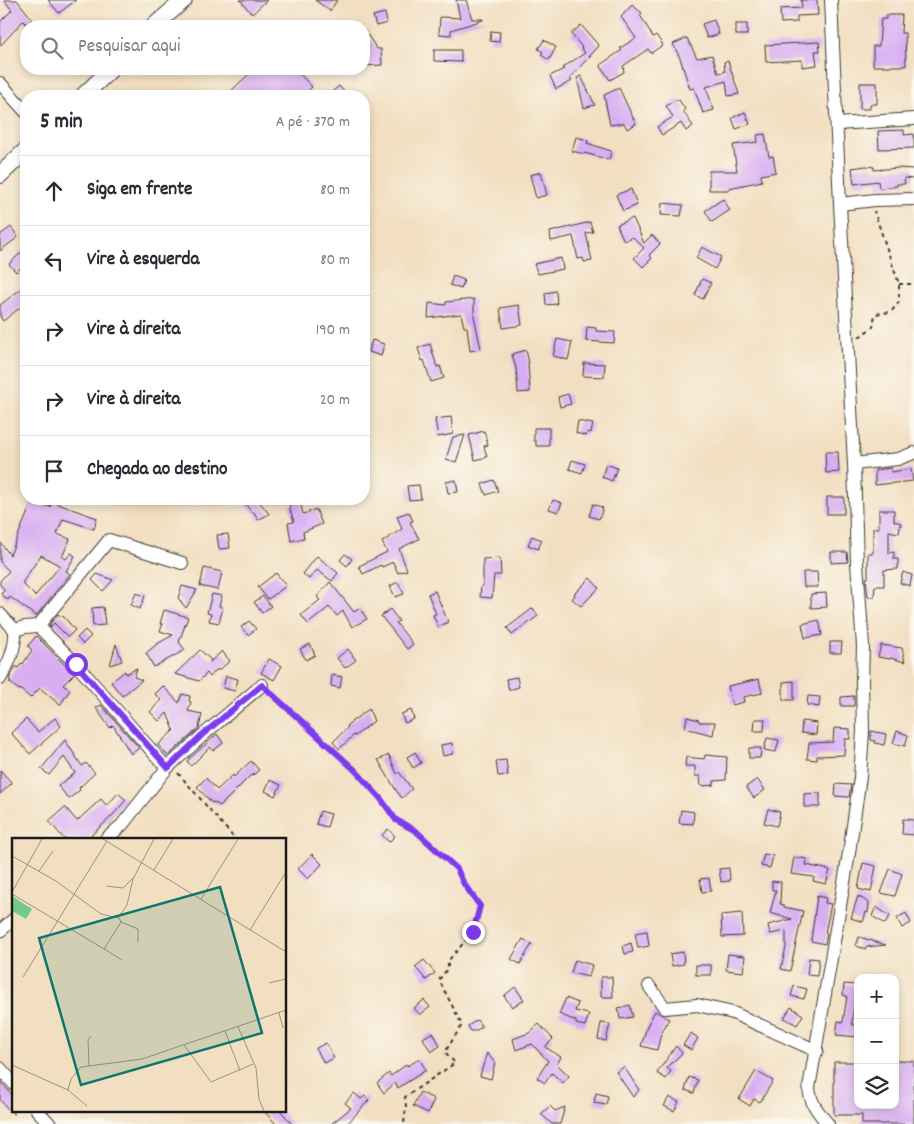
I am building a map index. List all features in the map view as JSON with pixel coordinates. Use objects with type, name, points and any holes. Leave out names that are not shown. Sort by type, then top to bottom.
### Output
[{"type":"main road","points":[[161,20],[184,0]]},
{"type":"main road","points":[[89,90],[105,75]]},
{"type":"main road","points":[[0,175],[20,156]]},
{"type":"street","points":[[828,1124],[812,1103],[809,1088],[817,1051],[849,853],[860,777],[863,731],[863,646],[857,563],[854,464],[831,0]]},
{"type":"street","points":[[0,83],[20,105]]},
{"type":"street","points":[[837,124],[914,119]]},
{"type":"street","points":[[840,204],[875,200],[914,200]]},
{"type":"street","points":[[854,464],[898,459],[914,453]]},
{"type":"street","points":[[38,626],[109,540],[182,563]]},
{"type":"street","points":[[0,614],[16,630],[12,655],[0,679]]},
{"type":"street","points":[[16,630],[25,626],[38,626],[76,664],[168,768]]},
{"type":"street","points":[[107,838],[122,825],[168,768],[202,735],[262,685]]},
{"type":"street","points":[[0,932],[12,921]]},
{"type":"street","points":[[649,986],[665,1008],[697,1005],[733,1013],[817,1051]]},
{"type":"street","points":[[0,1068],[12,1082]]},
{"type":"street","points":[[39,1112],[50,1124]]},
{"type":"path","points":[[847,342],[865,334],[873,327],[875,314],[891,312],[899,302],[900,284],[874,210],[875,200]]},
{"type":"path","points":[[900,284],[914,284]]},
{"type":"path","points":[[262,685],[355,770],[381,799],[396,820],[416,831],[457,869],[464,884],[480,906],[473,932],[448,961],[448,968],[439,980],[462,1025],[445,1052],[455,1063],[405,1097],[404,1124]]},
{"type":"path","points":[[168,768],[179,773],[234,838]]},
{"type":"building","points":[[4,0],[17,0],[32,19],[20,20],[20,24],[0,46],[0,22],[12,10]]},
{"type":"building","points":[[48,0],[76,0],[59,13]]},
{"type":"building","points":[[240,0],[267,0],[252,14]]},
{"type":"building","points":[[315,0],[337,0],[330,11]]},
{"type":"building","points":[[456,0],[466,0],[472,19],[483,20],[451,30],[451,35],[439,34],[440,17],[460,18]]},
{"type":"building","points":[[801,0],[817,0],[818,15],[797,16],[797,22],[781,23],[780,9],[802,8]]},
{"type":"building","points":[[632,5],[642,13],[640,15],[653,37],[656,35],[663,45],[651,53],[648,49],[623,66],[624,72],[610,80],[600,65],[622,50],[620,48],[636,38],[621,17]]},
{"type":"building","points":[[385,13],[387,23],[376,26],[373,16]]},
{"type":"building","points":[[886,15],[902,15],[901,33],[905,33],[906,66],[873,66],[873,46],[879,46],[881,19],[886,19]]},
{"type":"building","points":[[714,20],[719,34],[707,38],[702,24]]},
{"type":"building","points":[[736,24],[747,24],[747,35],[736,35]]},
{"type":"building","points":[[581,25],[599,46],[570,78],[572,81],[556,89],[550,76],[564,69],[562,68],[585,53],[571,34]]},
{"type":"building","points":[[491,31],[500,32],[499,42],[490,41]]},
{"type":"building","points":[[687,38],[697,58],[712,55],[718,73],[725,72],[724,62],[728,61],[739,94],[728,96],[726,81],[706,87],[714,110],[703,113],[694,88],[690,89],[680,58],[673,44]]},
{"type":"building","points":[[370,39],[377,49],[381,49],[382,65],[370,66]]},
{"type":"building","points":[[544,40],[556,47],[549,60],[541,55],[543,52],[538,49]]},
{"type":"building","points":[[819,42],[820,51],[815,51],[817,65],[802,67],[802,60],[766,62],[765,45]]},
{"type":"building","points":[[434,50],[461,50],[461,62],[434,61]]},
{"type":"building","points":[[248,75],[301,75],[312,87],[309,90],[232,90]]},
{"type":"building","points":[[581,76],[595,105],[584,108],[577,78]]},
{"type":"building","points":[[860,83],[877,83],[877,104],[870,104],[870,109],[860,109]]},
{"type":"building","points":[[339,86],[343,90],[334,90]]},
{"type":"building","points":[[619,88],[636,124],[627,129],[624,123],[610,125],[604,95]]},
{"type":"building","points":[[675,100],[679,100],[685,109],[683,111],[693,126],[686,131],[681,123],[662,135],[657,127],[673,117],[666,106]]},
{"type":"building","points":[[745,112],[750,124],[736,129],[732,118]]},
{"type":"building","points":[[904,130],[904,135],[914,134],[914,148],[879,149],[878,131]]},
{"type":"building","points":[[765,134],[769,157],[773,156],[776,172],[761,175],[762,181],[729,188],[729,190],[709,190],[709,171],[737,171],[733,145],[758,142],[757,135]]},
{"type":"building","points":[[576,137],[588,140],[587,143],[611,151],[609,160],[572,151]]},
{"type":"building","points":[[874,167],[874,170],[914,169],[914,179],[904,178],[905,184],[879,188],[878,181],[854,184],[852,168]]},
{"type":"building","points":[[541,172],[547,195],[536,198],[530,175]]},
{"type":"building","points":[[631,189],[637,205],[623,211],[616,195]]},
{"type":"building","points":[[723,199],[730,210],[712,222],[705,211]]},
{"type":"building","points":[[662,203],[683,205],[681,216],[661,215]]},
{"type":"building","points":[[633,218],[644,243],[652,235],[660,244],[649,255],[652,258],[643,267],[634,258],[644,248],[633,237],[624,241],[617,225]]},
{"type":"building","points":[[590,222],[593,232],[586,233],[592,261],[584,262],[583,258],[578,259],[573,236],[551,241],[550,232]]},
{"type":"building","points":[[11,227],[18,237],[0,251],[0,235]]},
{"type":"building","points":[[702,247],[721,257],[715,269],[696,258]]},
{"type":"building","points":[[20,254],[20,268],[16,272],[9,264]]},
{"type":"building","points":[[561,258],[563,269],[538,274],[534,264]]},
{"type":"building","points":[[453,276],[464,280],[461,289],[450,285]]},
{"type":"building","points":[[702,279],[711,283],[703,299],[695,295]]},
{"type":"building","points":[[20,290],[20,308],[3,321],[0,316],[0,305]]},
{"type":"building","points":[[556,291],[557,304],[546,305],[545,293]]},
{"type":"building","points":[[474,299],[474,316],[481,349],[470,351],[467,327],[464,327],[461,314],[428,318],[429,303],[446,305],[446,302]]},
{"type":"building","points":[[519,305],[522,325],[503,328],[500,308]]},
{"type":"building","points":[[587,327],[596,328],[596,331],[615,332],[614,343],[586,341]]},
{"type":"building","points":[[557,339],[572,342],[568,360],[553,356]]},
{"type":"building","points":[[372,340],[384,344],[381,356],[370,352]]},
{"type":"building","points":[[430,344],[437,367],[440,366],[444,378],[431,382],[418,348]]},
{"type":"building","points":[[526,350],[529,363],[530,392],[518,393],[516,369],[512,354]]},
{"type":"building","points":[[584,363],[605,364],[604,377],[583,376]]},
{"type":"building","points":[[568,394],[571,404],[560,407],[558,397]]},
{"type":"building","points":[[451,417],[453,434],[438,437],[435,419]]},
{"type":"building","points":[[578,421],[593,424],[591,433],[587,432],[586,436],[576,433]]},
{"type":"building","points":[[534,428],[549,428],[549,446],[536,446]]},
{"type":"building","points":[[484,431],[488,445],[484,446],[487,457],[475,460],[469,435]]},
{"type":"building","points":[[465,435],[456,462],[446,459],[453,437]]},
{"type":"building","points":[[825,452],[838,452],[839,472],[826,473]]},
{"type":"building","points":[[572,460],[585,464],[582,473],[569,469]]},
{"type":"building","points":[[606,464],[617,468],[612,481],[602,477]]},
{"type":"building","points":[[891,468],[891,472],[911,469],[913,481],[875,485],[875,470]]},
{"type":"building","points":[[456,480],[458,492],[448,493],[446,482]]},
{"type":"building","points":[[494,480],[498,491],[486,495],[482,484]]},
{"type":"building","points":[[419,485],[421,499],[409,500],[407,486]]},
{"type":"building","points":[[827,497],[844,497],[844,514],[827,514]]},
{"type":"building","points":[[553,500],[562,503],[558,512],[549,509]]},
{"type":"building","points":[[593,504],[603,508],[599,519],[589,516]]},
{"type":"building","points":[[31,505],[50,507],[51,505],[60,505],[97,518],[94,529],[63,519],[57,534],[70,539],[62,557],[66,559],[71,553],[75,556],[66,571],[70,574],[36,616],[10,597],[8,600],[1,594],[5,590],[0,585],[0,581],[9,571],[0,562],[0,542],[10,555]],"holes":[[[41,555],[60,566],[35,596],[22,583]]]},
{"type":"building","points":[[246,505],[262,505],[269,514],[258,520],[254,512],[252,513]]},
{"type":"building","points":[[301,505],[303,514],[316,509],[322,524],[303,532],[304,538],[291,541],[288,523],[294,522],[289,506]]},
{"type":"building","points":[[879,510],[894,510],[894,521],[901,523],[899,533],[889,531],[889,553],[894,552],[894,559],[898,559],[898,569],[884,570],[884,586],[875,586],[874,597],[868,597],[866,578],[868,578],[868,553],[873,553],[873,528],[879,528]]},
{"type":"building","points":[[409,512],[413,521],[410,522],[419,539],[399,549],[407,570],[398,573],[393,562],[382,567],[381,565],[363,574],[359,566],[387,552],[382,542],[402,529],[397,516]]},
{"type":"building","points":[[228,534],[230,548],[219,549],[217,535]]},
{"type":"building","points":[[532,536],[542,540],[538,549],[528,545]]},
{"type":"building","points":[[831,552],[847,552],[848,562],[831,563]]},
{"type":"building","points":[[345,554],[352,559],[347,566],[340,560]]},
{"type":"building","points":[[317,556],[338,573],[332,581],[317,570],[309,579],[303,574]]},
{"type":"building","points":[[500,558],[501,575],[494,575],[492,598],[480,597],[481,586],[483,586],[483,559]]},
{"type":"building","points":[[204,568],[222,572],[218,590],[200,586]]},
{"type":"building","points":[[803,572],[817,572],[818,587],[804,587]]},
{"type":"building","points":[[903,572],[912,575],[910,586],[900,583]]},
{"type":"building","points":[[276,573],[286,586],[268,599],[258,587]]},
{"type":"building","points":[[97,574],[113,580],[103,591],[92,580]]},
{"type":"building","points":[[590,578],[599,588],[581,606],[572,599],[574,594]]},
{"type":"building","points":[[330,582],[354,612],[360,608],[367,619],[352,627],[343,611],[337,616],[329,607],[308,624],[301,615],[320,600],[317,597]]},
{"type":"building","points":[[398,582],[404,594],[395,597],[390,586]]},
{"type":"building","points":[[182,586],[197,590],[186,608],[178,598]]},
{"type":"building","points":[[435,591],[448,622],[438,627],[433,615],[436,614],[428,594]]},
{"type":"building","points":[[136,593],[145,596],[140,609],[131,605]]},
{"type":"building","points":[[826,593],[827,607],[811,608],[811,594]]},
{"type":"building","points":[[212,594],[222,596],[219,606],[223,608],[219,623],[209,621],[211,614],[207,613]]},
{"type":"building","points":[[263,596],[271,606],[262,613],[254,602]]},
{"type":"building","points":[[103,607],[105,625],[93,626],[92,608]]},
{"type":"building","points":[[533,608],[538,616],[512,635],[507,628]]},
{"type":"building","points":[[390,609],[399,621],[396,623],[413,644],[407,649],[381,616]]},
{"type":"building","points":[[164,610],[188,617],[179,642],[185,650],[154,667],[146,653],[173,635],[160,631],[163,624],[160,624]]},
{"type":"building","points":[[58,614],[61,617],[63,616],[75,630],[68,637],[54,623],[50,627],[49,625]]},
{"type":"building","points":[[819,620],[822,635],[805,638],[802,624]]},
{"type":"building","points":[[249,621],[256,629],[248,635],[241,627]]},
{"type":"building","points":[[85,630],[91,636],[83,644],[77,638]]},
{"type":"building","points":[[36,636],[74,674],[63,685],[70,690],[60,705],[40,688],[30,698],[9,682],[16,666],[18,668],[23,664],[32,650],[28,646]]},
{"type":"building","points":[[830,642],[842,642],[841,653],[830,653]]},
{"type":"building","points":[[116,644],[122,661],[110,665]]},
{"type":"building","points":[[310,644],[315,655],[306,660],[300,649]]},
{"type":"building","points":[[881,645],[902,648],[905,662],[878,657]]},
{"type":"building","points":[[348,649],[356,660],[345,668],[337,658]]},
{"type":"building","points":[[200,650],[211,660],[210,662],[222,651],[230,661],[219,670],[216,670],[210,677],[207,673],[199,681],[175,674]]},
{"type":"building","points":[[269,659],[282,666],[274,680],[261,673]]},
{"type":"building","points":[[137,668],[134,677],[142,680],[122,696],[111,682],[125,671],[126,674]]},
{"type":"building","points":[[332,675],[342,677],[340,688],[331,686]]},
{"type":"building","points":[[226,676],[238,679],[235,691],[223,688]]},
{"type":"building","points":[[517,677],[519,687],[509,690],[506,679]]},
{"type":"building","points":[[759,679],[762,693],[743,697],[744,702],[732,705],[728,686]]},
{"type":"building","points":[[794,681],[794,700],[783,700],[783,682]]},
{"type":"building","points":[[163,686],[179,703],[182,694],[190,696],[189,701],[191,702],[188,711],[202,714],[199,728],[168,756],[158,745],[174,730],[167,713],[159,721],[150,712],[161,700],[155,694]]},
{"type":"building","points":[[808,696],[820,697],[819,707],[807,705]]},
{"type":"building","points":[[854,696],[854,706],[841,706],[841,697]]},
{"type":"building","points":[[101,705],[139,748],[131,754],[113,725],[110,728],[96,708]]},
{"type":"building","points":[[369,709],[374,721],[354,735],[339,749],[333,742],[348,727],[347,725]]},
{"type":"building","points":[[411,710],[414,719],[405,723],[401,714]]},
{"type":"building","points":[[687,717],[699,720],[699,722],[715,722],[713,735],[685,728]]},
{"type":"building","points":[[55,718],[61,726],[30,754],[11,733],[26,719],[38,732]]},
{"type":"building","points":[[755,719],[765,719],[764,731],[754,731]]},
{"type":"building","points":[[802,721],[817,723],[816,735],[801,733]]},
{"type":"building","points":[[834,728],[850,729],[850,739],[845,739],[844,755],[817,756],[817,760],[807,759],[809,743],[833,742]]},
{"type":"building","points":[[871,731],[886,734],[884,745],[871,740]]},
{"type":"building","points":[[897,731],[908,735],[905,746],[893,743]]},
{"type":"building","points":[[217,734],[223,743],[213,751],[210,747],[191,766],[187,761]]},
{"type":"building","points":[[767,738],[779,740],[776,752],[764,750]]},
{"type":"building","points":[[65,740],[82,766],[86,763],[95,773],[69,799],[58,786],[75,773],[64,757],[49,775],[41,769]]},
{"type":"building","points":[[452,743],[453,754],[443,756],[441,745]]},
{"type":"building","points":[[749,748],[761,748],[760,758],[749,758]]},
{"type":"building","points":[[415,752],[421,763],[413,768],[407,757]]},
{"type":"building","points":[[389,755],[397,774],[399,772],[412,789],[402,798],[378,760]]},
{"type":"building","points":[[705,755],[727,757],[726,780],[714,781],[714,785],[701,786],[700,776],[695,776],[695,766],[685,766],[686,757],[704,759]]},
{"type":"building","points":[[506,760],[508,775],[498,776],[496,761]]},
{"type":"building","points":[[251,761],[259,770],[251,775],[220,806],[214,802],[212,803],[197,787],[206,778],[217,790]]},
{"type":"building","points":[[0,770],[12,783],[0,794]]},
{"type":"building","points":[[757,779],[765,790],[754,798],[746,787]]},
{"type":"building","points":[[270,780],[281,785],[275,796],[265,791]]},
{"type":"building","points":[[836,784],[851,785],[849,797],[835,796]]},
{"type":"building","points":[[118,793],[126,800],[88,838],[63,838],[49,821],[65,807],[77,821],[101,799],[107,806]]},
{"type":"building","points":[[820,793],[820,807],[804,807],[804,794]]},
{"type":"building","points":[[768,809],[780,812],[777,826],[764,823]]},
{"type":"building","points":[[681,810],[694,812],[693,824],[679,823]]},
{"type":"building","points":[[320,811],[331,814],[327,827],[316,824]]},
{"type":"building","points":[[903,819],[914,820],[914,835],[902,834]]},
{"type":"building","points":[[388,829],[395,836],[389,842],[382,835]]},
{"type":"building","points":[[312,854],[322,864],[308,879],[298,869]]},
{"type":"building","points":[[764,854],[773,856],[770,868],[761,866]]},
{"type":"building","points":[[794,857],[807,859],[806,865],[830,870],[826,884],[813,881],[814,877],[791,874]]},
{"type":"building","points":[[863,863],[876,866],[871,892],[858,889]]},
{"type":"building","points":[[729,868],[730,881],[721,882],[719,869]]},
{"type":"building","points":[[890,869],[902,874],[895,896],[881,893]]},
{"type":"building","points":[[709,878],[711,891],[702,892],[700,879]]},
{"type":"building","points":[[772,881],[781,882],[780,904],[784,905],[784,907],[803,911],[790,971],[781,969],[786,947],[786,931],[770,934],[768,925],[792,919],[770,913],[776,890],[772,890]]},
{"type":"building","points":[[817,896],[826,898],[825,903],[831,904],[825,933],[827,933],[825,944],[811,941]]},
{"type":"building","points":[[858,896],[869,903],[868,913],[866,912],[863,922],[851,918]]},
{"type":"building","points":[[876,907],[890,916],[885,924],[872,916]]},
{"type":"building","points":[[742,913],[743,936],[722,937],[721,915]]},
{"type":"building","points":[[906,913],[911,923],[902,928],[897,918]]},
{"type":"building","points":[[647,931],[649,946],[638,948],[635,933]]},
{"type":"building","points":[[859,937],[886,945],[866,947],[866,949],[856,946]]},
{"type":"building","points":[[523,939],[532,944],[520,964],[511,959]]},
{"type":"building","points":[[631,943],[633,952],[625,954],[623,946]]},
{"type":"building","points":[[683,952],[684,964],[672,966],[670,954]]},
{"type":"building","points":[[728,954],[745,956],[743,972],[726,970]]},
{"type":"building","points":[[809,958],[819,959],[817,976],[807,975]]},
{"type":"building","points":[[424,960],[435,973],[426,980],[415,967]]},
{"type":"building","points":[[575,960],[592,965],[589,977],[571,973]]},
{"type":"building","points":[[696,965],[711,965],[711,975],[696,975]]},
{"type":"building","points":[[601,977],[612,977],[613,997],[601,997]]},
{"type":"building","points":[[844,984],[854,985],[852,1023],[854,1025],[854,1037],[836,1035],[838,1021],[843,1022],[847,996],[843,995]]},
{"type":"building","points":[[794,986],[807,989],[804,999],[791,996]]},
{"type":"building","points":[[515,987],[524,1000],[512,1007],[504,996]]},
{"type":"building","points":[[566,998],[578,1003],[575,1011],[589,1014],[585,1026],[576,1024],[576,1021],[559,1014]]},
{"type":"building","points":[[424,1000],[430,1007],[420,1015],[414,1008]]},
{"type":"building","points":[[630,1005],[633,1017],[620,1019],[618,1008]]},
{"type":"building","points":[[791,1007],[803,1015],[797,1025],[784,1018]]},
{"type":"building","points":[[655,1011],[669,1019],[661,1034],[657,1050],[641,1046],[647,1026]]},
{"type":"building","points":[[477,1020],[482,1027],[471,1031],[468,1026]]},
{"type":"building","points":[[601,1023],[610,1024],[606,1041],[598,1039]]},
{"type":"building","points":[[539,1024],[553,1039],[545,1047],[561,1057],[557,1064],[569,1076],[563,1083],[552,1073],[545,1083],[537,1078],[548,1061],[532,1044],[516,1050],[513,1039],[529,1033]]},
{"type":"building","points":[[433,1032],[440,1046],[431,1052],[423,1038]]},
{"type":"building","points":[[691,1033],[698,1038],[691,1050],[683,1045]]},
{"type":"building","points":[[326,1043],[334,1058],[324,1063],[316,1048]]},
{"type":"building","points":[[676,1046],[682,1053],[667,1068],[671,1071],[666,1079],[657,1073]]},
{"type":"building","points":[[487,1053],[495,1063],[491,1079],[480,1076]]},
{"type":"building","points":[[419,1059],[426,1070],[398,1088],[395,1083],[384,1093],[377,1083],[389,1073],[391,1076],[407,1064],[408,1066]]},
{"type":"building","points":[[899,1061],[914,1061],[914,1124],[862,1124],[862,1115],[834,1115],[834,1062],[854,1062],[854,1109],[899,1109]]},
{"type":"building","points":[[624,1067],[639,1090],[633,1097],[616,1072]]},
{"type":"building","points":[[756,1071],[773,1081],[760,1102],[754,1099],[750,1106],[739,1099]]},
{"type":"building","points":[[689,1077],[698,1080],[694,1093],[685,1090]]},
{"type":"building","points":[[0,1081],[12,1095],[12,1112],[14,1112],[14,1115],[0,1100]]},
{"type":"building","points":[[420,1092],[434,1099],[428,1113],[413,1106]]},
{"type":"building","points":[[354,1093],[361,1099],[365,1096],[369,1100],[347,1124],[331,1124],[351,1108],[345,1103]]},
{"type":"building","points":[[596,1093],[608,1096],[606,1105],[594,1103]]},
{"type":"building","points":[[669,1097],[679,1102],[674,1111],[664,1106]]},
{"type":"building","points":[[550,1106],[555,1111],[565,1107],[560,1124],[552,1124],[541,1114]]},
{"type":"building","points":[[265,1112],[282,1112],[292,1124],[276,1124]]},
{"type":"route","points":[[76,664],[168,768],[202,735],[262,685],[355,770],[381,799],[396,820],[416,831],[457,869],[464,884],[480,906],[473,932]]}]
